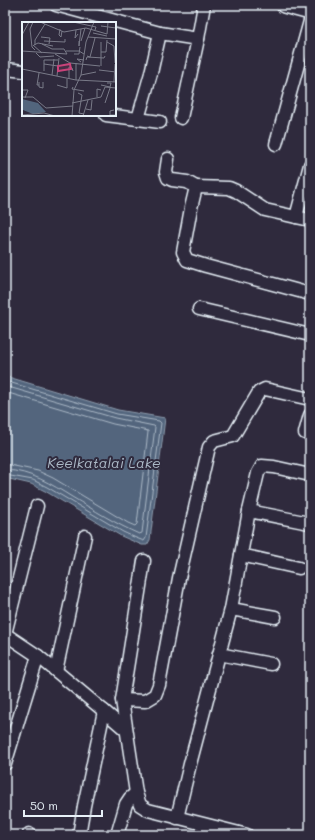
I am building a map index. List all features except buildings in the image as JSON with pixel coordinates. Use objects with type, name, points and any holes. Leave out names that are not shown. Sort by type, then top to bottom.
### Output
[{"type":"street","points":[[56,5],[88,18],[107,22]]},
{"type":"street","points":[[182,118],[204,5]]},
{"type":"street","points":[[284,5],[303,9]]},
{"type":"street","points":[[276,144],[310,21]]},
{"type":"street","points":[[116,24],[198,40]]},
{"type":"street","points":[[138,119],[160,33]]},
{"type":"street","points":[[7,69],[22,71]]},
{"type":"street","points":[[114,116],[160,122]]},
{"type":"street","points":[[168,159],[166,172],[168,178],[172,180],[187,182],[196,187],[229,188],[265,210],[310,220]]},
{"type":"street","points":[[296,216],[310,165]]},
{"type":"street","points":[[196,187],[183,252],[187,260],[310,294]]},
{"type":"street","points":[[199,309],[310,335]]},
{"type":"street","points":[[122,700],[145,701],[155,695],[159,685],[179,578],[209,447],[214,441],[234,436],[260,392],[264,389],[310,399]]},
{"type":"street","points":[[305,434],[310,415]]},
{"type":"street","points":[[177,818],[231,609],[249,511],[258,473],[262,466],[274,467],[310,475]]},
{"type":"street","points":[[38,506],[5,634],[38,656],[126,730]]},
{"type":"street","points":[[249,511],[309,523]]},
{"type":"street","points":[[56,671],[85,536]]},
{"type":"street","points":[[241,555],[299,568]]},
{"type":"street","points":[[144,562],[122,700],[136,794],[140,805],[148,810],[177,818],[202,830],[247,835]]},
{"type":"street","points":[[231,609],[275,617]]},
{"type":"street","points":[[219,654],[271,664]]},
{"type":"street","points":[[5,764],[38,656]]},
{"type":"street","points":[[79,835],[104,711]]},
{"type":"street","points":[[117,835],[126,804],[130,798],[136,794]]},
{"type":"water","name":"Keelkatalai Lake","points":[[5,376],[118,410],[165,418],[150,540],[147,545],[142,545],[121,536],[31,484],[5,478]]}]
